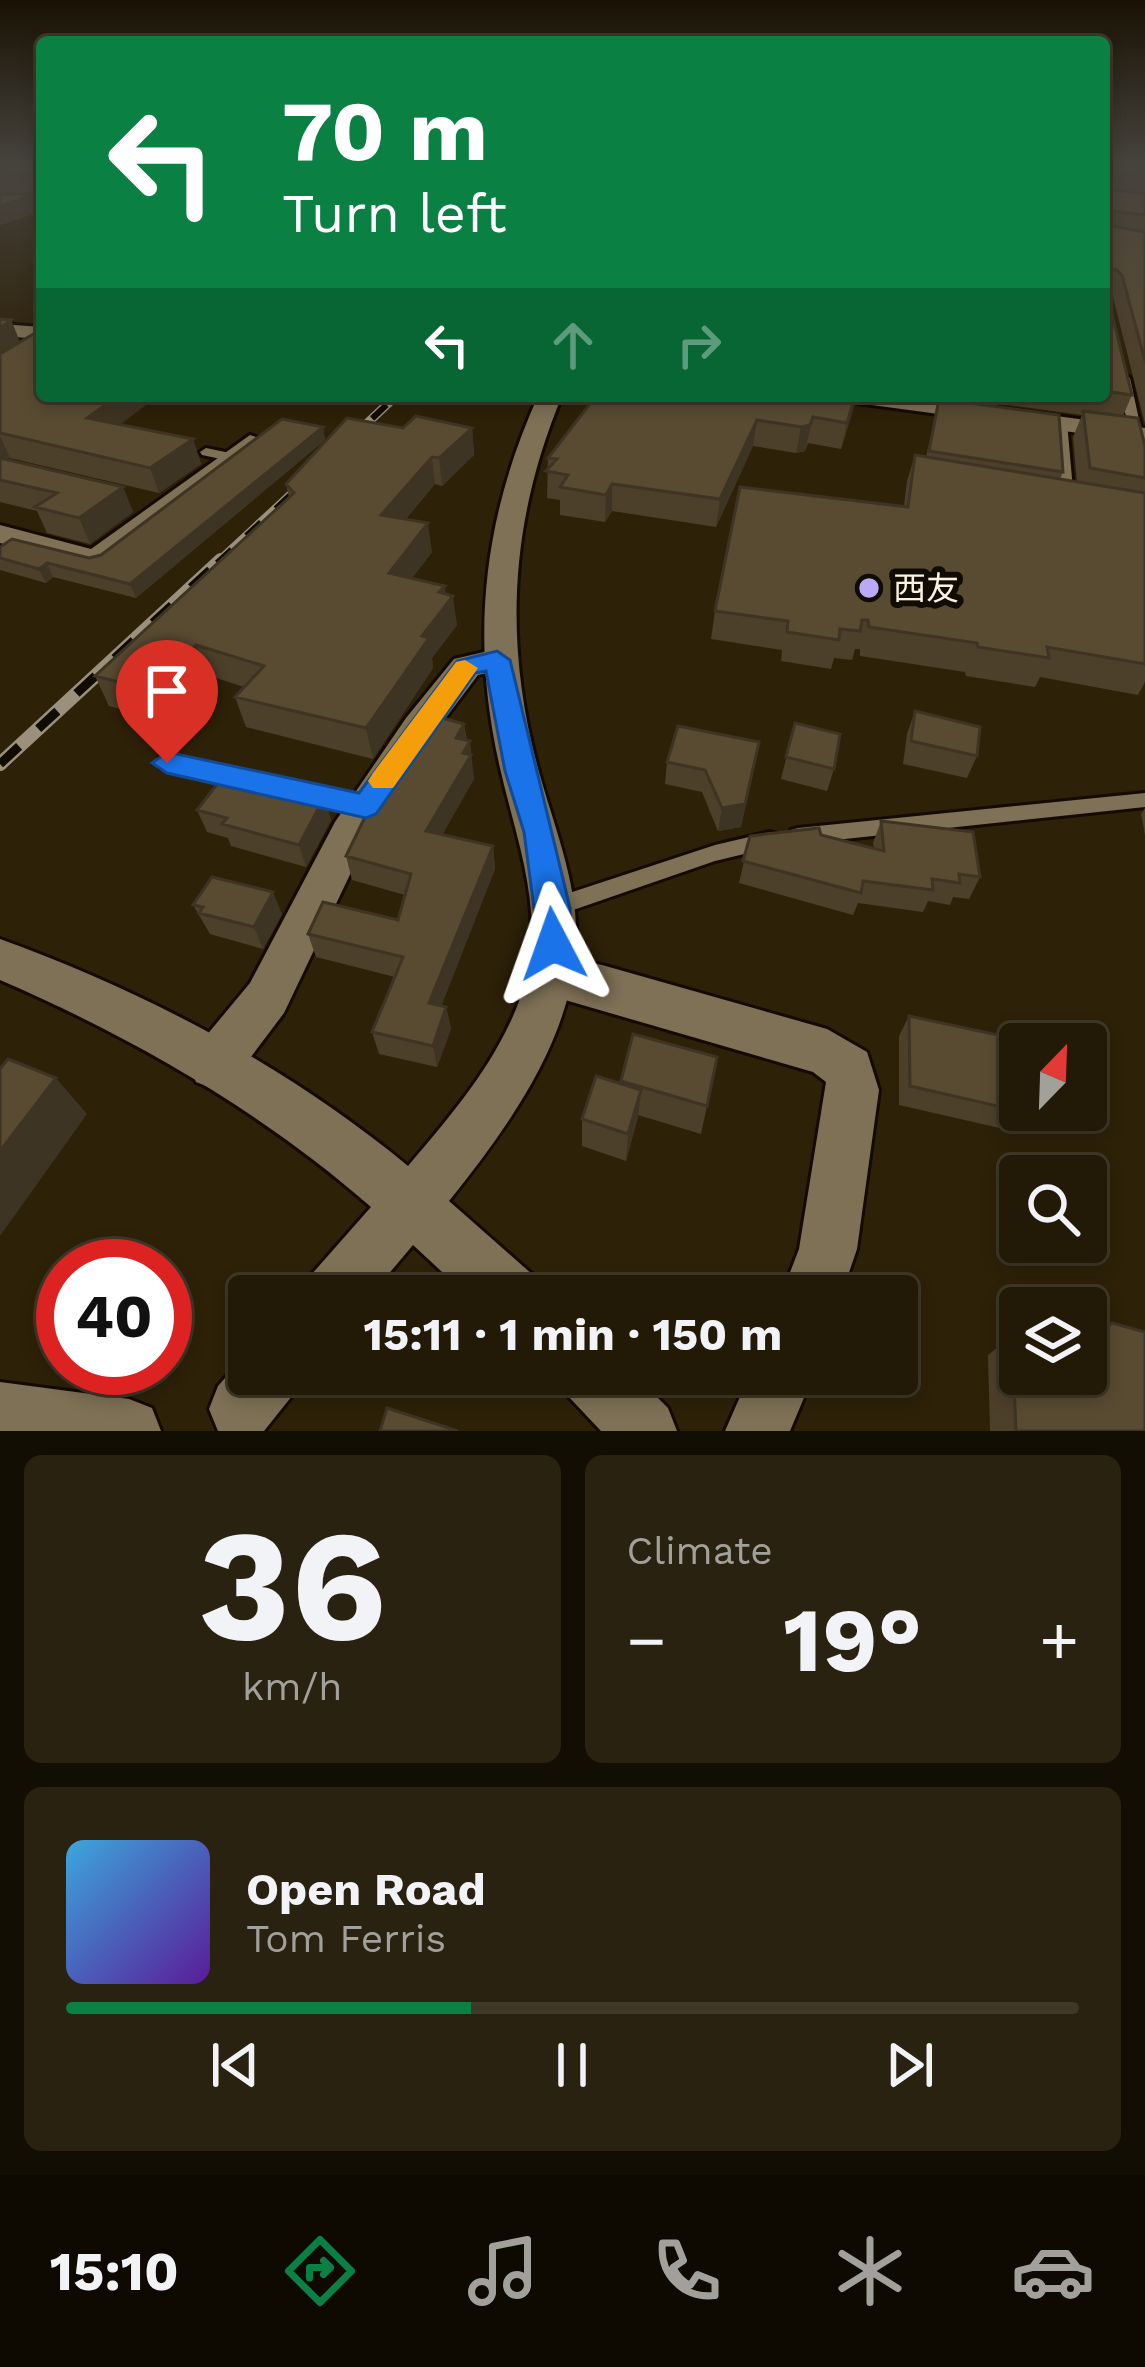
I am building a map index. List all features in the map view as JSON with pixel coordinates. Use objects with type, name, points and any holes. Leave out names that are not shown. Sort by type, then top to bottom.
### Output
[{"type":"street","points":[[0,330],[36,342]]},
{"type":"street","points":[[349,1275],[489,1108],[527,1041],[550,976],[553,908],[497,660],[507,507],[520,462],[547,402]]},
{"type":"street","points":[[904,402],[1140,434]]},
{"type":"street","points":[[0,534],[96,559],[229,451]]},
{"type":"street","points":[[119,496],[163,507]]},
{"type":"street","points":[[214,1065],[267,998],[366,806],[466,667],[497,660]]},
{"type":"street","points":[[0,959],[98,1001],[302,1120],[408,1203],[489,1275]]},
{"type":"street","points":[[550,976],[602,986],[827,1053],[850,1070],[853,1090],[828,1249],[819,1275]]},
{"type":"street","points":[[610,1395],[644,1431]]},
{"type":"street","points":[[758,1431],[774,1395]]},
{"type":"street","points":[[0,1414],[129,1431]]},
{"type":"lane","points":[[1122,367],[1140,434],[1145,476]]},
{"type":"lane","points":[[1061,422],[1066,502]]},
{"type":"lane","points":[[1045,499],[1086,506]]},
{"type":"lane","points":[[167,763],[366,806]]},
{"type":"lane","points":[[553,908],[606,894],[731,847],[1145,800]]},
{"type":"building","points":[[1110,229],[1145,232],[1145,361],[1122,275],[1115,269],[1110,272]]},
{"type":"building","points":[[1110,306],[1132,395],[1110,392]]},
{"type":"building","points":[[36,326],[36,402],[110,402],[87,418],[193,439],[150,468],[0,433],[0,354],[35,333]]},
{"type":"building","points":[[591,402],[853,402],[847,423],[813,417],[810,425],[801,427],[757,420],[720,499],[612,484],[606,495],[560,487],[568,475],[546,471],[557,459],[548,458]]},
{"type":"building","points":[[938,402],[1059,415],[1063,472],[929,451]]},
{"type":"building","points":[[1083,411],[1138,418],[1145,446],[1145,478],[1090,468]]},
{"type":"building","points":[[416,416],[472,428],[439,458],[432,457],[381,515],[428,523],[389,573],[445,586],[439,592],[453,596],[422,636],[429,638],[366,728],[235,697],[264,666],[196,645],[150,690],[95,676],[294,493],[286,484],[347,418],[403,428]]},
{"type":"building","points":[[282,419],[323,427],[130,584],[47,563],[39,569],[0,558],[0,547],[12,539],[89,558],[101,555]]},
{"type":"building","points":[[915,455],[1145,493],[1145,664],[1047,647],[1049,658],[978,647],[977,643],[869,627],[868,620],[862,620],[860,631],[840,629],[839,640],[787,632],[788,621],[715,611],[740,487],[908,507]]},
{"type":"building","points":[[0,458],[123,487],[79,518],[35,507],[57,493],[0,480]]},
{"type":"building","points":[[915,711],[980,727],[977,756],[911,741]]},
{"type":"building","points":[[432,715],[464,724],[456,738],[470,741],[463,753],[471,755],[426,831],[493,846],[429,1003],[446,1007],[433,1046],[372,1032],[403,957],[308,934],[323,902],[398,920],[411,874],[346,856],[364,819]]},
{"type":"building","points":[[795,723],[840,734],[834,769],[786,757]]},
{"type":"building","points":[[678,726],[759,742],[745,804],[722,808],[705,770],[667,762]]},
{"type":"building","points":[[226,773],[324,798],[299,845],[222,824],[227,818],[197,810]]},
{"type":"building","points":[[881,821],[973,832],[980,877],[959,874],[960,883],[932,879],[933,890],[863,881],[861,893],[743,861],[750,836],[819,828],[821,835],[884,851]]},
{"type":"building","points":[[212,877],[273,892],[254,927],[199,913],[203,907],[193,905]]},
{"type":"building","points":[[909,1016],[999,1035],[999,1106],[910,1086]]},
{"type":"building","points":[[633,1034],[717,1057],[707,1106],[621,1081]]},
{"type":"building","points":[[8,1059],[56,1078],[0,1151],[0,1069]]},
{"type":"building","points":[[596,1076],[641,1090],[628,1134],[582,1119]]},
{"type":"building","points":[[1112,1323],[1145,1332],[1145,1431],[1016,1431],[1014,1395],[1107,1395],[1107,1328]]},
{"type":"building","points":[[387,1408],[458,1431],[380,1431]]},
{"type":"railway","points":[[343,446],[390,402]]},
{"type":"railway","points":[[217,563],[312,475]]},
{"type":"railway","points":[[0,764],[221,560]]},
{"type":"slow traffic","points":[[383,781],[465,668]]},
{"type":"place","name":"西友","points":[[869,588]]},
{"type":"route","points":[[167,763],[366,806],[466,667],[497,660],[520,771],[539,832],[553,908],[553,944]]}]
